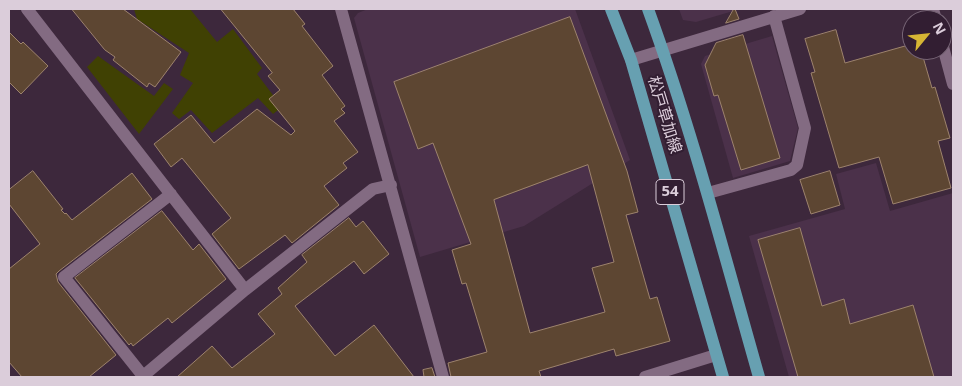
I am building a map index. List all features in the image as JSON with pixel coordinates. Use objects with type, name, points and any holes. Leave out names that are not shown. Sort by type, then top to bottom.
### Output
[{"type":"main road","name":"松戸草加線","points":[[611,9],[631,60],[723,377]]},
{"type":"main road","name":"松戸草加線","points":[[648,9],[663,49],[708,193],[759,377]]},
{"type":"street","points":[[27,9],[246,290]]},
{"type":"street","points":[[341,9],[443,377]]},
{"type":"street","points":[[631,60],[800,9]]},
{"type":"street","points":[[708,193],[791,170],[797,165],[805,128],[774,16]]},
{"type":"street","points":[[947,60],[953,84]]},
{"type":"street","points":[[171,194],[64,277],[143,377],[246,290],[373,189],[390,185]]},
{"type":"street","points":[[645,377],[716,356]]},
{"type":"shaded area","points":[[134,9],[190,9],[217,42],[233,29],[262,68],[257,74],[282,107],[273,114],[258,98],[212,133],[191,110],[179,119],[172,113],[193,83],[180,75],[189,53],[137,19]]},
{"type":"shaded area","points":[[368,9],[575,9],[630,160],[524,226],[420,257],[354,18],[358,13]]},
{"type":"shaded area","points":[[679,9],[740,9],[696,22],[683,20]]},
{"type":"shaded area","points":[[772,36],[798,128],[790,161],[733,178],[701,64],[705,56]]},
{"type":"shaded area","points":[[98,56],[154,96],[164,83],[173,89],[139,134],[87,67]]},
{"type":"shaded area","points":[[876,163],[890,211],[953,193],[953,377],[789,377],[749,236],[845,209],[836,174]]},
{"type":"building","points":[[72,9],[123,9],[181,52],[155,87],[149,83],[147,87],[113,60],[115,57],[105,50]]},
{"type":"building","points":[[221,9],[293,9],[305,24],[302,26],[333,66],[322,75],[345,106],[341,109],[345,113],[334,121],[358,152],[343,163],[347,168],[324,186],[339,205],[292,243],[285,235],[239,269],[212,234],[231,218],[182,158],[171,167],[154,144],[191,115],[214,143],[257,109],[291,135],[295,131],[269,99],[280,90],[268,76],[272,73]]},
{"type":"building","points":[[734,9],[739,19],[726,23]]},
{"type":"building","points":[[570,17],[627,171],[638,212],[626,215],[650,299],[657,297],[670,341],[616,356],[614,349],[539,371],[541,377],[451,377],[448,363],[487,352],[466,283],[462,284],[452,250],[471,244],[433,143],[418,149],[394,82]],"holes":[[[588,165],[614,262],[592,268],[605,312],[530,333],[494,200]]]},
{"type":"building","points":[[836,30],[845,63],[902,47],[902,60],[924,60],[932,88],[935,87],[950,138],[938,141],[951,188],[893,204],[879,157],[839,168],[811,73],[815,72],[805,39]]},
{"type":"building","points":[[9,32],[21,44],[23,42],[48,66],[21,94],[9,82]]},
{"type":"building","points":[[743,35],[780,158],[741,170],[718,95],[714,96],[705,65],[716,43]]},
{"type":"building","points":[[33,171],[63,209],[61,210],[72,220],[132,173],[152,199],[56,274],[58,282],[116,355],[89,377],[22,377],[9,362],[9,269],[40,244],[9,204],[9,190]]},
{"type":"building","points":[[830,171],[840,205],[811,214],[800,180]]},
{"type":"building","points":[[162,211],[193,250],[199,244],[226,279],[172,323],[168,318],[133,346],[131,343],[129,345],[75,278]]},
{"type":"building","points":[[349,218],[356,227],[363,221],[389,254],[364,274],[354,261],[295,306],[335,356],[374,325],[414,377],[177,377],[212,346],[232,368],[275,334],[258,314],[282,294],[278,288],[307,262],[302,255]]},
{"type":"building","points":[[800,228],[822,306],[844,299],[850,324],[913,305],[934,377],[798,377],[758,240]]},
{"type":"building","points":[[432,368],[435,377],[424,377],[423,370]]}]
